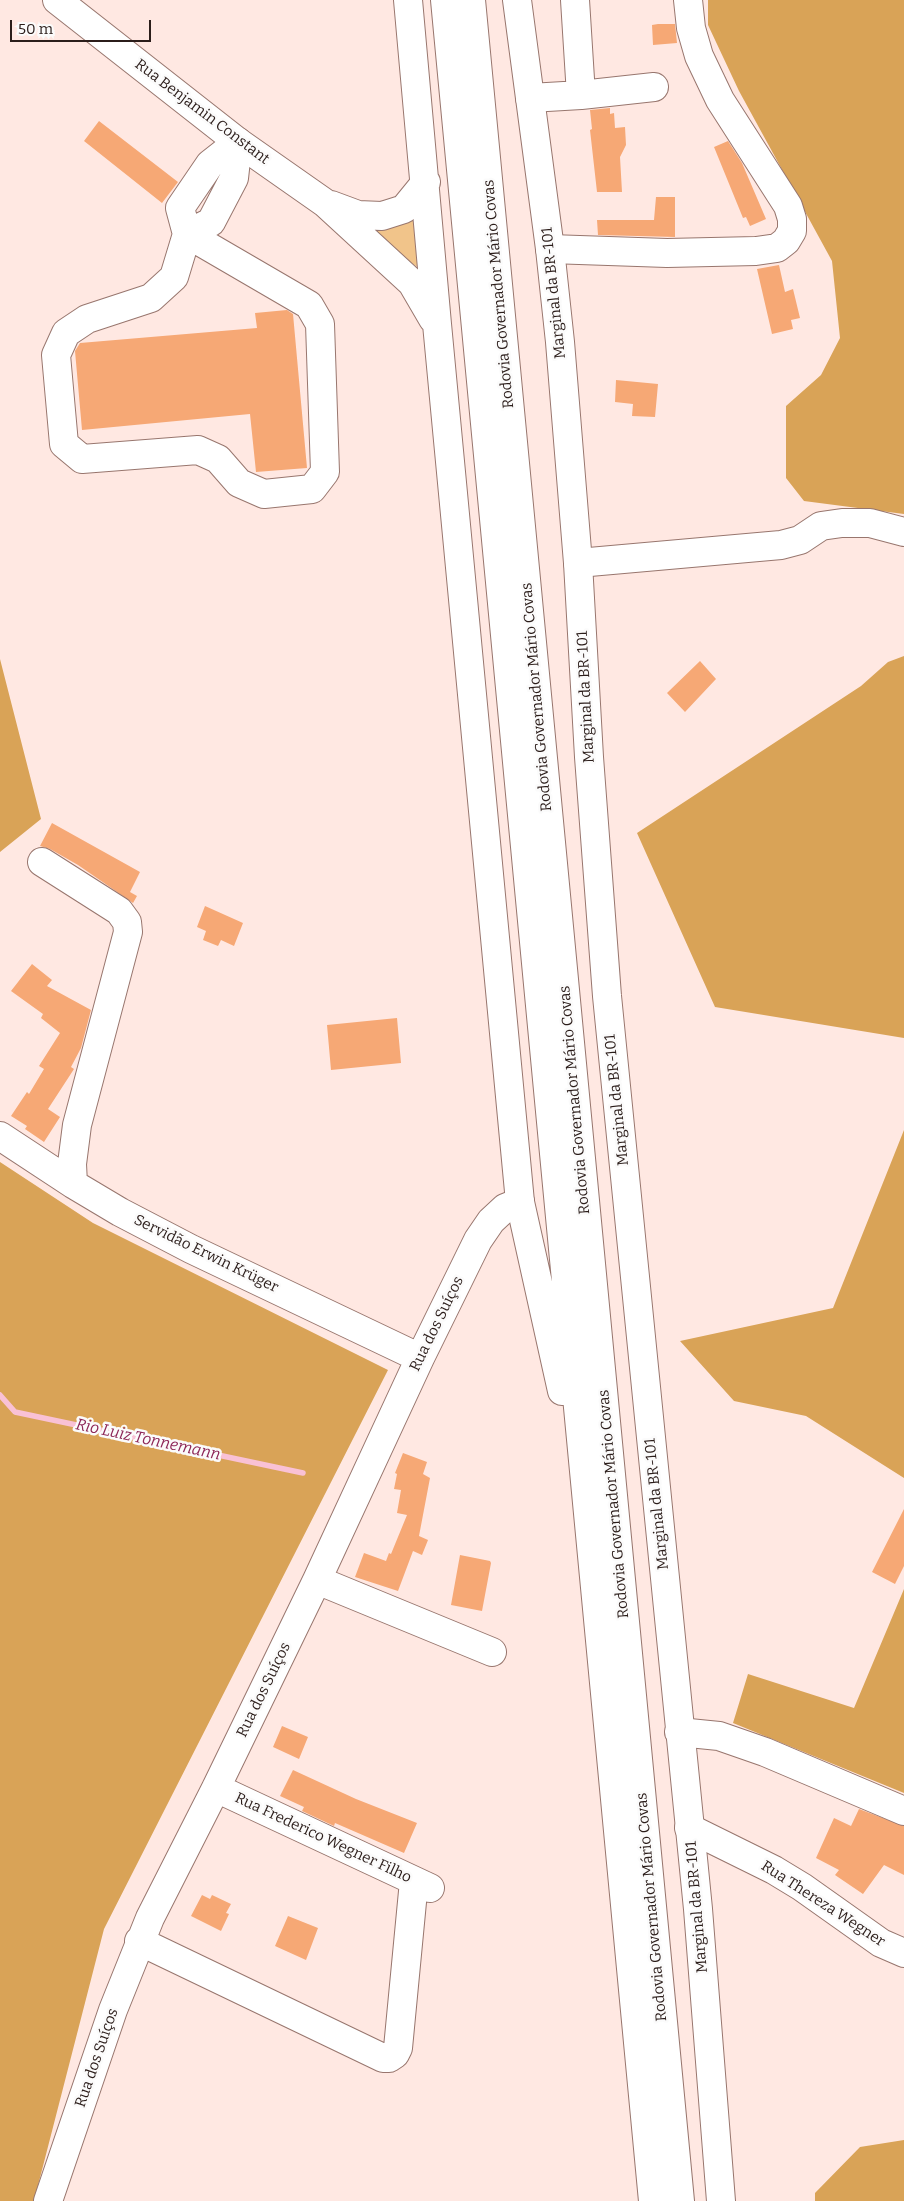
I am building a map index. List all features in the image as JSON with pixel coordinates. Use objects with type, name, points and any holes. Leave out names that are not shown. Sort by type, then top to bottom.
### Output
[{"type":"main road","name":"Rua Benjamin Constant","points":[[57,0],[238,142],[325,203],[412,283],[437,324]]},
{"type":"main road","points":[[408,0],[520,1202],[590,1514]]},
{"type":"main road","name":"Rodovia Governador Mário Covas","points":[[445,0],[550,1114],[590,1514],[653,2201]]},
{"type":"main road","name":"Rodovia Governador Mário Covas","points":[[471,0],[680,2201]]},
{"type":"main road","name":"Marginal da BR-101","points":[[517,0],[550,249],[566,414],[607,996],[690,1828],[721,2201]]},
{"type":"main road","points":[[574,0],[581,95]]},
{"type":"main road","points":[[550,249],[667,253],[756,251],[777,248],[786,241],[792,231],[792,219],[788,206],[720,100],[699,56],[691,28],[688,0]]},
{"type":"main road","points":[[530,98],[581,95],[654,87]]},
{"type":"main road","points":[[187,234],[309,305],[320,324],[325,472],[312,489],[264,494],[238,484],[218,459],[198,450],[82,459],[64,444],[56,356],[66,333],[87,318],[151,298],[174,277],[187,234],[211,222],[234,178],[238,142]]},
{"type":"main road","name":"Rua Benjamin Constant","points":[[325,203],[358,215],[382,216],[404,209],[426,182]]},
{"type":"main road","points":[[578,563],[781,546],[800,540],[821,526],[842,523],[870,523],[904,532]]},
{"type":"main road","points":[[42,862],[119,911],[127,922],[128,932],[77,1125],[72,1164],[73,1184]]},
{"type":"main road","name":"Servidão Erwin Krüger","points":[[0,1136],[120,1212],[191,1249],[420,1358]]},
{"type":"main road","name":"Rua dos Suíços","points":[[48,2201],[113,2010],[139,1941],[317,1580],[420,1358],[478,1240],[491,1221],[505,1208],[520,1202]]},
{"type":"main road","points":[[317,1580],[492,1652]]},
{"type":"main road","points":[[679,1732],[719,1736],[765,1752],[904,1811]]},
{"type":"main road","name":"Rua Frederico Wegner Filho","points":[[139,1941],[383,2058],[389,2058],[395,2054],[398,2048],[422,1884],[216,1788]]},
{"type":"main road","name":"Rua Thereza Wegner","points":[[690,1828],[774,1870],[802,1887],[881,1944],[904,1953]]},
{"type":"shaded area","points":[[708,0],[904,0],[904,514],[804,501],[786,478],[786,406],[821,375],[840,338],[832,261],[739,91],[708,25]]},
{"type":"shaded area","points":[[415,215],[427,274],[355,222]]},
{"type":"shaded area","points":[[904,656],[904,1038],[715,1007],[637,833],[861,686],[888,662]]},
{"type":"shaded area","points":[[0,659],[41,819],[0,852]]},
{"type":"shaded area","points":[[904,1130],[904,1478],[806,1416],[734,1401],[680,1341],[833,1308]]},
{"type":"shaded area","points":[[0,1162],[93,1223],[388,1370],[104,1929],[34,2201],[0,2201]]},
{"type":"shaded area","points":[[904,1589],[904,1793],[733,1723],[748,1674],[854,1708]]},
{"type":"shaded area","points":[[904,2140],[904,2201],[815,2201],[815,2193],[860,2147]]},
{"type":"building","points":[[675,24],[677,43],[653,45],[652,25]]},
{"type":"building","points":[[610,108],[610,114],[614,113],[615,128],[625,127],[626,145],[620,157],[622,192],[597,192],[590,130],[592,129],[590,110]]},
{"type":"building","points":[[99,121],[178,182],[162,203],[84,141]]},
{"type":"building","points":[[728,141],[742,163],[766,219],[750,226],[746,217],[743,218],[714,147]]},
{"type":"building","points":[[656,197],[675,197],[675,237],[598,235],[597,220],[654,220]]},
{"type":"building","points":[[779,265],[785,292],[793,289],[800,318],[791,320],[793,329],[772,334],[757,269]]},
{"type":"building","points":[[287,310],[293,314],[307,468],[256,472],[250,414],[82,430],[75,351],[80,343],[257,328],[255,313]]},
{"type":"building","points":[[616,380],[658,384],[655,417],[632,416],[633,404],[615,402]]},
{"type":"building","points":[[700,661],[716,679],[685,712],[667,693]]},
{"type":"building","points":[[52,823],[140,872],[130,892],[137,896],[133,903],[78,865],[50,849],[40,846]]},
{"type":"building","points":[[205,906],[243,923],[234,946],[221,940],[218,946],[203,940],[206,931],[197,927]]},
{"type":"building","points":[[32,964],[52,980],[47,986],[91,1010],[81,1048],[71,1067],[74,1069],[48,1109],[60,1117],[44,1142],[25,1129],[27,1126],[11,1116],[27,1092],[29,1094],[44,1069],[39,1066],[60,1033],[41,1018],[43,1014],[11,991]]},
{"type":"building","points":[[397,1018],[401,1063],[331,1070],[327,1025]]},
{"type":"building","points":[[403,1453],[427,1462],[423,1474],[430,1478],[419,1536],[428,1540],[422,1555],[413,1551],[398,1591],[355,1577],[364,1553],[386,1561],[389,1553],[391,1554],[407,1515],[397,1513],[401,1490],[394,1489],[397,1474],[395,1473]]},
{"type":"building","points":[[904,1509],[904,1566],[895,1584],[872,1572]]},
{"type":"building","points":[[460,1555],[490,1561],[491,1563],[482,1611],[451,1605]]},
{"type":"building","points":[[282,1726],[308,1737],[299,1759],[273,1747]]},
{"type":"building","points":[[293,1770],[356,1799],[417,1823],[404,1853],[335,1823],[334,1826],[302,1811],[304,1807],[280,1796]]},
{"type":"building","points":[[859,1809],[904,1826],[904,1875],[884,1865],[863,1894],[835,1875],[839,1870],[816,1858],[834,1818],[851,1826]]},
{"type":"building","points":[[202,1895],[210,1899],[212,1895],[231,1904],[226,1913],[229,1914],[221,1931],[191,1916]]},
{"type":"building","points":[[288,1916],[318,1928],[306,1960],[275,1946]]},
{"type":"waterway","name":"Rio Luiz Tonnemann","points":[[0,1395],[15,1412],[303,1473]]}]
